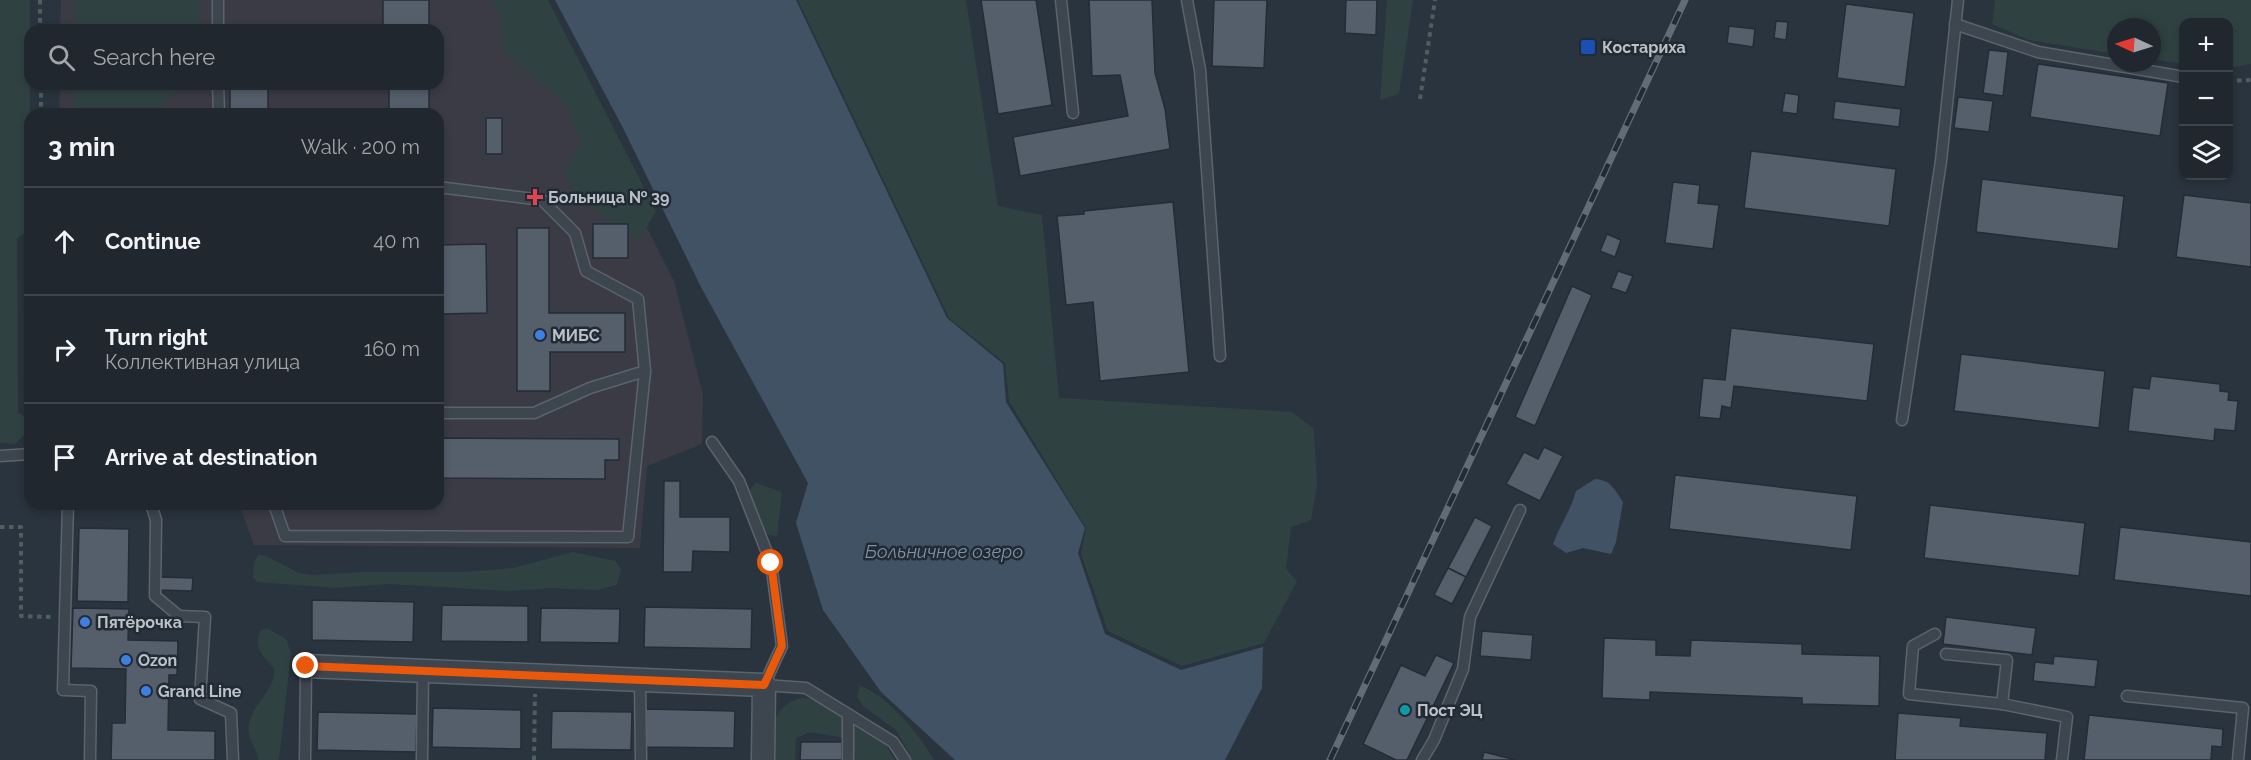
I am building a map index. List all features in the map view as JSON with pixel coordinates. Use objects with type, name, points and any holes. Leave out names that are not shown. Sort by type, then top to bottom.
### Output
[{"type":"street","points":[[306,666],[764,685],[763,760]]},
{"type":"lane","points":[[218,0],[218,24]]},
{"type":"lane","points":[[1061,0],[1073,113]]},
{"type":"lane","points":[[1187,0],[1200,70],[1220,356]]},
{"type":"lane","points":[[1902,420],[1939,172],[1958,0]]},
{"type":"lane","points":[[1955,24],[2038,52],[2179,76]]},
{"type":"lane","points":[[218,90],[219,108]]},
{"type":"lane","points":[[276,510],[285,536],[628,537],[645,371],[638,299],[586,271],[576,233],[542,200],[444,188]]},
{"type":"lane","points":[[444,413],[534,413],[590,388],[645,371]]},
{"type":"lane","points":[[712,442],[740,481],[771,563],[782,646],[764,685],[806,688],[893,742],[905,760]]},
{"type":"lane","points":[[0,456],[24,454]]},
{"type":"lane","points":[[68,510],[63,690],[91,691],[90,760]]},
{"type":"lane","points":[[153,510],[156,520],[155,596],[179,616],[205,617],[200,699],[231,713],[233,760]]},
{"type":"lane","points":[[1422,760],[1434,740],[1463,669],[1470,617],[1520,510]]},
{"type":"lane","points":[[1935,634],[1913,646],[1909,694],[2002,704],[2067,717],[2062,760]]},
{"type":"lane","points":[[1946,654],[2007,660],[2002,704]]},
{"type":"lane","points":[[305,760],[306,666]]},
{"type":"lane","points":[[422,760],[423,671]]},
{"type":"lane","points":[[640,680],[641,760]]},
{"type":"lane","points":[[2127,696],[2243,708],[2238,760]]},
{"type":"lane","points":[[848,714],[848,760]]},
{"type":"path","points":[[40,0],[40,24]]},
{"type":"path","points":[[1420,99],[1435,0]]},
{"type":"path","points":[[2233,81],[2251,80]]},
{"type":"path","points":[[40,90],[41,108]]},
{"type":"path","points":[[0,526],[21,526],[21,616],[65,617]]},
{"type":"path","points":[[534,760],[536,676]]},
{"type":"shaded area","points":[[0,0],[30,0],[30,24],[24,24],[24,90],[30,90],[30,108],[24,108],[24,234],[17,238],[18,413],[24,416],[24,435],[15,444],[0,443]]},
{"type":"shaded area","name":"Больница № 39","points":[[61,0],[532,0],[674,281],[703,395],[702,444],[647,466],[640,548],[254,545],[241,510],[444,510],[444,108],[59,108],[60,90],[444,90],[444,24],[60,24]]},
{"type":"shaded area","points":[[76,0],[200,0],[199,24],[75,24]]},
{"type":"shaded area","points":[[491,0],[548,0],[656,211],[639,241],[580,199],[564,174],[580,144],[567,106],[503,51],[500,14]]},
{"type":"shaded area","points":[[798,0],[966,0],[998,206],[1042,215],[1059,398],[1292,412],[1314,429],[1317,484],[1311,520],[1291,527],[1286,569],[1297,581],[1264,643],[1182,666],[1108,631],[1081,554],[1086,528],[1009,401],[1005,363],[949,318]]},
{"type":"shaded area","points":[[1387,0],[1413,0],[1399,94],[1380,100]]},
{"type":"shaded area","points":[[1995,0],[2251,0],[2251,64],[2233,67],[2233,18],[2179,18],[2179,63],[2161,60],[2161,18],[2107,18],[2107,53],[2029,40],[1992,24]]},
{"type":"shaded area","points":[[74,90],[178,90],[158,108],[74,108]]},
{"type":"shaded area","points":[[756,483],[782,492],[777,537],[753,530],[746,518],[746,494]]},
{"type":"shaded area","points":[[573,552],[615,561],[621,569],[617,585],[597,590],[551,588],[512,591],[389,584],[336,588],[257,582],[253,577],[254,563],[258,555],[266,556],[299,573],[312,575],[362,572],[463,572],[513,568]]},
{"type":"shaded area","points":[[267,628],[286,639],[291,653],[279,760],[258,760],[248,729],[251,716],[274,676],[274,668],[263,656],[258,642],[260,631]]},
{"type":"shaded area","points":[[860,686],[881,698],[902,717],[921,739],[934,760],[913,760],[896,730],[863,706],[857,697]]},
{"type":"shaded area","points":[[801,698],[814,699],[876,728],[895,760],[855,760],[853,750],[844,738],[810,732],[796,738],[795,760],[769,760],[771,731],[778,714],[791,702]]},
{"type":"water","name":"Больничное озеро","points":[[555,0],[796,0],[947,318],[1003,364],[1006,402],[1085,528],[1078,553],[1105,634],[1181,670],[1263,647],[1262,688],[1225,760],[955,760],[881,692],[823,610],[796,523],[808,483],[701,287],[623,128]]},
{"type":"water","points":[[1595,479],[1609,484],[1623,502],[1616,542],[1611,554],[1583,548],[1566,553],[1553,544],[1576,491]]},
{"type":"building","points":[[383,0],[429,0],[429,24],[383,24]]},
{"type":"building","points":[[981,0],[1036,0],[1052,105],[998,114]]},
{"type":"building","points":[[1089,0],[1152,0],[1155,73],[1165,109],[1170,149],[1020,176],[1013,137],[1128,116],[1120,75],[1092,76]]},
{"type":"building","points":[[1214,0],[1267,0],[1264,68],[1212,66]]},
{"type":"building","points":[[1346,0],[1377,0],[1376,35],[1345,33]]},
{"type":"building","points":[[1846,4],[1914,13],[1905,87],[1837,78]]},
{"type":"building","points":[[1776,21],[1788,22],[1786,40],[1774,38]]},
{"type":"building","points":[[1729,26],[1755,29],[1753,47],[1727,43]]},
{"type":"building","points":[[1989,50],[2008,52],[2003,96],[1983,93]]},
{"type":"building","points":[[2038,64],[2168,83],[2160,136],[2030,117]]},
{"type":"building","points":[[230,90],[268,90],[268,108],[230,108]]},
{"type":"building","points":[[389,90],[429,90],[429,108],[389,108]]},
{"type":"building","points":[[1785,93],[1799,95],[1797,114],[1782,112]]},
{"type":"building","points":[[1958,97],[1993,101],[1989,132],[1954,128]]},
{"type":"building","points":[[1835,101],[1901,109],[1899,127],[1833,119]]},
{"type":"building","points":[[486,118],[502,118],[502,154],[486,154]]},
{"type":"building","points":[[1751,151],[1896,169],[1889,226],[1744,208]]},
{"type":"building","points":[[1982,179],[2124,196],[2118,249],[1976,232]]},
{"type":"building","points":[[1673,182],[1700,185],[1698,203],[1719,205],[1713,249],[1665,243]]},
{"type":"building","points":[[2184,195],[2251,203],[2251,267],[2176,257]]},
{"type":"building","points":[[1173,202],[1189,372],[1100,381],[1093,302],[1066,305],[1057,216]]},
{"type":"building","points":[[593,224],[628,224],[628,258],[593,258]]},
{"type":"building","points":[[517,228],[549,228],[549,313],[625,313],[625,352],[550,352],[550,391],[517,391]]},
{"type":"building","points":[[1607,234],[1621,240],[1615,257],[1600,251]]},
{"type":"building","points":[[486,244],[487,313],[444,314],[444,245]]},
{"type":"building","points":[[1618,271],[1633,276],[1626,293],[1611,288]]},
{"type":"building","points":[[1572,286],[1592,295],[1535,426],[1515,417]]},
{"type":"building","points":[[1731,328],[1874,344],[1867,401],[1734,386],[1731,408],[1722,406],[1720,419],[1699,417],[1703,378],[1725,380]]},
{"type":"building","points":[[1961,354],[2105,371],[2099,428],[1954,411]]},
{"type":"building","points":[[2151,376],[2220,384],[2220,391],[2229,392],[2228,400],[2238,401],[2235,431],[2215,429],[2214,441],[2128,431],[2133,387],[2149,389]]},
{"type":"building","points":[[444,438],[619,439],[619,460],[605,460],[605,479],[444,478]]},
{"type":"building","points":[[1544,447],[1563,456],[1540,501],[1506,484],[1524,452],[1538,459]]},
{"type":"building","points":[[1675,475],[1857,496],[1851,550],[1669,529]]},
{"type":"building","points":[[664,481],[680,481],[680,517],[730,517],[730,552],[693,551],[692,572],[663,572]]},
{"type":"building","points":[[1930,505],[2085,523],[2079,576],[1924,558]]},
{"type":"building","points":[[1475,517],[1492,526],[1466,577],[1448,568]]},
{"type":"building","points":[[2120,527],[2251,542],[2251,596],[2114,580]]},
{"type":"building","points":[[79,528],[129,529],[128,602],[77,601]]},
{"type":"building","points":[[1448,568],[1466,577],[1452,604],[1434,595]]},
{"type":"building","points":[[160,577],[193,578],[192,591],[160,590]]},
{"type":"building","points":[[312,600],[414,602],[413,642],[312,640]]},
{"type":"building","points":[[442,605],[528,606],[528,642],[441,641]]},
{"type":"building","points":[[645,607],[752,609],[751,649],[644,647]]},
{"type":"building","points":[[73,608],[129,609],[128,640],[178,641],[177,675],[169,675],[168,730],[215,731],[215,760],[111,760],[112,723],[125,723],[126,669],[71,668]]},
{"type":"building","points":[[541,608],[620,609],[619,643],[540,642]]},
{"type":"building","points":[[1946,617],[2036,628],[2032,655],[1943,644]]},
{"type":"building","points":[[1482,631],[1533,635],[1531,660],[1480,656]]},
{"type":"building","points":[[1604,638],[1656,640],[1656,655],[1690,656],[1691,640],[1802,644],[1802,654],[1880,656],[1879,706],[1802,704],[1802,698],[1650,692],[1650,700],[1602,698]]},
{"type":"building","name":"Пост ЭЦ","points":[[1436,655],[1454,663],[1407,760],[1396,760],[1363,744],[1401,665],[1425,676]]},
{"type":"building","points":[[2054,656],[2098,660],[2095,687],[2033,681],[2035,662],[2053,664]]},
{"type":"building","points":[[433,708],[521,710],[521,749],[432,747]]},
{"type":"building","points":[[645,709],[735,711],[734,748],[645,747]]},
{"type":"building","points":[[552,711],[632,712],[631,750],[551,749]]},
{"type":"building","points":[[318,712],[417,714],[416,752],[317,750]]},
{"type":"building","points":[[1898,713],[1961,718],[1960,726],[2047,733],[2045,760],[1895,760]]},
{"type":"building","points":[[2089,715],[2223,729],[2222,747],[2212,746],[2211,760],[2084,760]]},
{"type":"building","points":[[801,742],[842,742],[842,760],[800,760]]},
{"type":"building","points":[[1484,752],[1516,760],[1482,760]]},
{"type":"railway","points":[[1330,760],[1685,0]]},
{"type":"place","name":"Костариха","points":[[1588,47]]},
{"type":"place","name":"Больница № 39","points":[[535,197]]},
{"type":"place","name":"МИБС","points":[[540,335]]},
{"type":"place","name":"Пятёрочка","points":[[85,622]]},
{"type":"place","name":"Ozon","points":[[126,660]]},
{"type":"place","name":"Grand Line","points":[[146,691]]},
{"type":"place","name":"Пост ЭЦ","points":[[1405,710]]},
{"type":"route","points":[[306,666],[764,685],[782,646],[771,563]]}]
